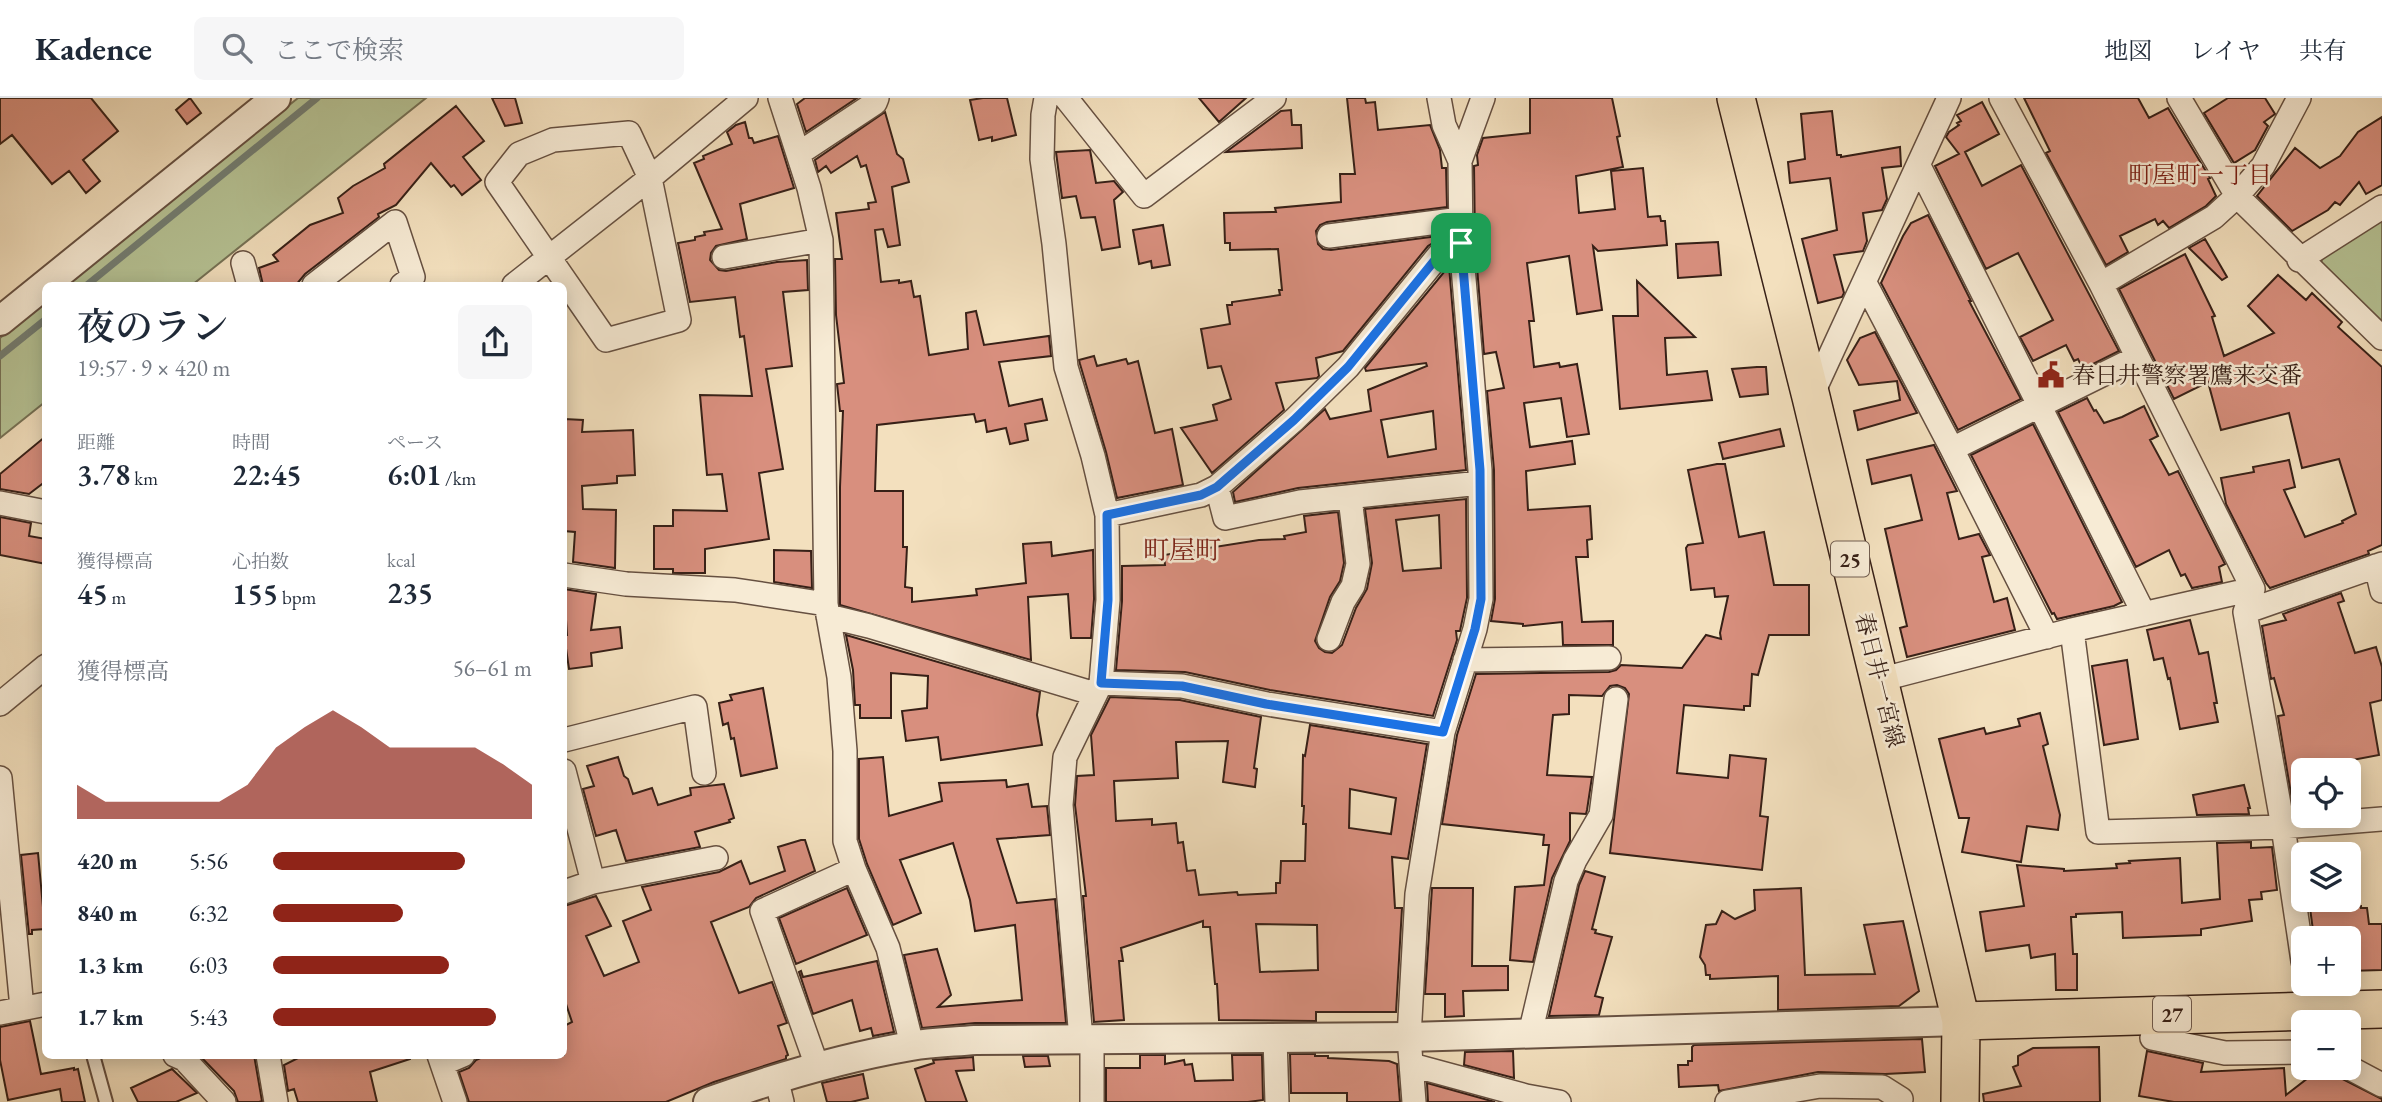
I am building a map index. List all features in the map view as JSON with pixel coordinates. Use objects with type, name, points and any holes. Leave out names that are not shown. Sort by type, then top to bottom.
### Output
[{"type":"main road","name":"春日井一宮線","points":[[1736,98],[1962,1021],[1960,1102]]},
{"type":"main road","name":"27","points":[[1962,1021],[2308,997],[2382,1009]]},
{"type":"street","points":[[48,282],[276,98]]},
{"type":"street","points":[[518,282],[746,98]]},
{"type":"street","points":[[780,98],[809,188],[821,240],[827,610],[839,677],[845,751],[845,841],[888,948],[912,1045]]},
{"type":"street","points":[[798,154],[875,103],[877,98]]},
{"type":"street","points":[[1046,98],[1042,159],[1054,244],[1066,367],[1093,456],[1107,515],[1108,600],[1098,688],[1065,757],[1061,805],[1092,1102]]},
{"type":"street","points":[[1066,98],[1144,196],[1274,98]]},
{"type":"street","points":[[1439,98],[1444,125],[1460,161]]},
{"type":"street","points":[[1414,1102],[1409,1037],[1417,894],[1443,732],[1475,629],[1481,599],[1480,483],[1461,243],[1460,161],[1483,98]]},
{"type":"street","points":[[1811,397],[1949,98]]},
{"type":"street","points":[[2001,98],[2101,284],[2253,589],[2245,612],[2298,926]]},
{"type":"street","points":[[2179,98],[2237,196],[2382,338]]},
{"type":"street","points":[[2101,284],[2214,217],[2237,196],[2263,166],[2299,98]]},
{"type":"street","points":[[629,133],[650,178],[679,320],[607,340],[497,182],[519,154],[553,140],[629,133]]},
{"type":"street","points":[[1919,166],[2144,614]]},
{"type":"street","points":[[2300,260],[2382,207]]},
{"type":"street","points":[[1329,236],[1461,219]]},
{"type":"street","points":[[318,282],[395,222],[413,276],[406,282]]},
{"type":"street","points":[[724,257],[821,240]]},
{"type":"street","points":[[1107,515],[1201,495],[1217,487],[1294,420],[1348,367],[1439,255],[1461,243]]},
{"type":"street","points":[[243,263],[248,282]]},
{"type":"street","points":[[1865,283],[2047,637]]},
{"type":"street","points":[[0,321],[42,287]]},
{"type":"street","points":[[1952,449],[2136,358]]},
{"type":"street","points":[[1217,487],[1225,518],[1300,502],[1480,483]]},
{"type":"street","points":[[1329,639],[1343,602],[1353,586],[1357,564],[1350,498]]},
{"type":"street","points":[[0,503],[42,511]]},
{"type":"street","points":[[2245,612],[2379,565],[2382,591]]},
{"type":"street","points":[[567,575],[626,584],[735,590],[827,610],[869,626],[1098,688],[1182,686],[1266,704],[1443,732]]},
{"type":"street","points":[[1879,680],[2072,630],[2253,589]]},
{"type":"street","points":[[2072,630],[2098,832],[2283,827],[2382,819]]},
{"type":"street","points":[[1465,660],[1609,658]]},
{"type":"street","points":[[0,704],[42,669]]},
{"type":"street","points":[[1530,1034],[1566,881],[1601,815],[1616,699]]},
{"type":"street","points":[[567,739],[695,707],[704,773]]},
{"type":"street","points":[[0,778],[11,1010],[42,1005]]},
{"type":"street","points":[[567,783],[593,883]]},
{"type":"street","points":[[567,891],[593,883],[716,858]]},
{"type":"street","points":[[817,1066],[762,911],[854,869]]},
{"type":"street","points":[[708,1102],[779,1090],[817,1066],[912,1045],[975,1040],[1409,1037],[1962,1021]]},
{"type":"street","points":[[1275,1038],[1277,1102]]},
{"type":"street","points":[[2152,1038],[2225,1053],[2291,1052]]},
{"type":"street","points":[[184,1059],[224,1102]]},
{"type":"street","points":[[269,1059],[276,1102]]},
{"type":"street","points":[[448,1059],[455,1102]]},
{"type":"street","points":[[1412,1065],[1526,1096],[1559,1102]]},
{"type":"street","points":[[2361,1074],[2382,1085]]},
{"type":"street","points":[[1727,1102],[1820,1086],[1882,1087],[1902,1101]]},
{"type":"lane","points":[[94,1059],[106,1102]]},
{"type":"green space","points":[[298,98],[426,98],[196,282],[70,282]]},
{"type":"green space","points":[[2382,219],[2382,327],[2321,268],[2322,257]]},
{"type":"green space","points":[[42,304],[42,404],[0,438],[0,338]]},
{"type":"building","points":[[0,98],[91,98],[118,131],[83,160],[100,181],[86,193],[69,171],[52,184],[12,135],[0,144]]},
{"type":"building","points":[[190,98],[201,113],[187,124],[176,110]]},
{"type":"building","points":[[492,98],[515,98],[522,123],[505,126]]},
{"type":"building","points":[[805,98],[857,98],[806,132],[797,104]]},
{"type":"building","points":[[1007,98],[1016,135],[992,141],[992,137],[979,140],[970,100]]},
{"type":"building","points":[[1199,98],[1246,98],[1219,122]]},
{"type":"building","points":[[1347,98],[1365,98],[1366,103],[1375,102],[1378,130],[1430,125],[1440,150],[1442,168],[1446,168],[1447,207],[1327,222],[1320,225],[1316,231],[1318,244],[1323,249],[1331,250],[1446,235],[1428,246],[1343,351],[1316,358],[1317,378],[1276,383],[1284,410],[1212,473],[1181,428],[1217,420],[1213,405],[1231,399],[1221,366],[1208,368],[1201,329],[1230,324],[1227,305],[1232,305],[1232,302],[1280,295],[1279,290],[1282,290],[1278,249],[1230,250],[1230,243],[1225,243],[1224,213],[1276,212],[1275,208],[1341,202],[1340,174],[1355,174]]},
{"type":"building","points":[[1530,98],[1612,98],[1623,167],[1576,176],[1579,213],[1615,209],[1611,171],[1643,168],[1648,217],[1660,216],[1661,221],[1665,221],[1667,245],[1598,251],[1593,246],[1602,310],[1577,314],[1569,256],[1527,263],[1534,321],[1529,321],[1534,367],[1559,363],[1560,367],[1577,364],[1589,434],[1567,437],[1561,398],[1524,403],[1530,447],[1572,441],[1575,464],[1526,471],[1528,510],[1590,506],[1592,539],[1587,540],[1588,557],[1576,557],[1582,622],[1613,621],[1613,645],[1563,645],[1562,622],[1523,626],[1491,621],[1495,599],[1494,470],[1487,391],[1504,388],[1496,352],[1484,354],[1475,242],[1474,166],[1478,165],[1477,155],[1483,138],[1530,133]]},
{"type":"building","points":[[2024,98],[2138,98],[2149,118],[2168,108],[2210,178],[2208,179],[2216,196],[2206,206],[2169,228],[2163,221],[2158,225],[2155,219],[2120,236],[2128,252],[2106,265],[2046,153],[2050,151]]},
{"type":"building","points":[[2228,98],[2265,98],[2275,114],[2264,122],[2268,126],[2255,150],[2234,163],[2204,113]]},
{"type":"building","points":[[1982,102],[1999,134],[1965,152],[1982,186],[2021,165],[2119,351],[2083,369],[2078,359],[2074,361],[2066,345],[2033,361],[2020,337],[2053,320],[2018,253],[1986,269],[1935,166],[1959,154],[1946,137],[1961,121],[1957,115]]},
{"type":"building","points":[[456,106],[484,141],[463,157],[481,180],[462,195],[454,185],[451,187],[431,163],[396,205],[378,214],[379,217],[305,274],[298,282],[262,282],[259,268],[278,261],[273,255],[310,225],[343,213],[338,198],[385,168],[384,164]]},
{"type":"building","points":[[1291,110],[1292,125],[1301,125],[1302,148],[1226,152],[1281,111]]},
{"type":"building","points":[[1832,111],[1837,155],[1841,157],[1900,147],[1901,166],[1882,168],[1887,199],[1882,210],[1863,213],[1867,241],[1863,251],[1834,255],[1844,293],[1842,297],[1818,303],[1802,239],[1837,230],[1830,178],[1790,183],[1788,162],[1805,159],[1801,114]]},
{"type":"building","points":[[885,112],[897,154],[903,159],[909,182],[892,187],[900,245],[888,247],[883,229],[875,230],[881,282],[911,281],[914,297],[920,296],[929,355],[968,349],[966,313],[976,311],[984,345],[1049,336],[1051,356],[999,362],[1009,406],[1042,399],[1047,420],[1025,424],[1028,440],[1010,444],[1006,428],[987,432],[985,420],[976,422],[974,414],[877,425],[875,491],[903,491],[903,547],[907,547],[905,587],[912,588],[912,602],[977,595],[976,589],[1026,583],[1023,544],[1051,542],[1052,556],[1093,550],[1094,599],[1091,638],[1071,638],[1068,594],[1028,597],[1031,660],[840,605],[843,411],[840,411],[837,384],[844,383],[836,315],[835,259],[842,259],[836,213],[869,209],[868,203],[876,202],[866,165],[861,167],[857,156],[831,173],[826,166],[818,172],[815,160]]},
{"type":"building","points":[[2382,117],[2382,185],[2366,194],[2359,182],[2340,205],[2335,202],[2328,210],[2292,231],[2257,196],[2295,148],[2320,168],[2340,156],[2358,132]]},
{"type":"building","points":[[745,122],[749,138],[752,138],[754,143],[778,136],[794,188],[740,204],[747,239],[716,246],[710,260],[719,270],[726,271],[807,260],[808,290],[783,292],[792,366],[766,369],[783,469],[759,473],[769,539],[705,549],[705,573],[673,573],[673,569],[654,569],[654,526],[673,526],[673,510],[727,511],[722,474],[707,475],[700,395],[752,396],[744,336],[740,337],[735,297],[690,302],[678,243],[695,240],[695,237],[705,235],[704,232],[722,229],[694,163],[704,159],[703,156],[732,144],[727,132]]},
{"type":"building","points":[[1090,150],[1096,183],[1114,181],[1123,192],[1114,200],[1120,247],[1102,250],[1095,217],[1081,218],[1076,196],[1062,198],[1056,152]]},
{"type":"building","points":[[1928,215],[1969,301],[2021,399],[1958,430],[1881,283],[1911,223]]},
{"type":"building","points":[[1163,225],[1170,265],[1152,268],[1151,261],[1139,264],[1133,230]]},
{"type":"building","points":[[2205,239],[2227,277],[2222,280],[2189,248]]},
{"type":"building","points":[[1718,242],[1721,275],[1678,278],[1676,244]]},
{"type":"building","points":[[2185,254],[2215,316],[2212,317],[2224,356],[2274,333],[2248,306],[2278,275],[2306,300],[2312,293],[2342,322],[2338,327],[2382,367],[2382,545],[2368,551],[2369,554],[2270,588],[2266,583],[2226,504],[2221,478],[2254,472],[2253,467],[2289,460],[2295,487],[2284,490],[2305,537],[2343,523],[2342,521],[2356,514],[2339,459],[2302,468],[2289,413],[2221,430],[2208,382],[2174,399],[2119,289]]},
{"type":"building","points":[[1449,266],[1466,470],[1298,488],[1235,502],[1233,492],[1325,409],[1330,419],[1371,411],[1368,390],[1427,366],[1426,363],[1366,371],[1365,368]],"holes":[[[1433,411],[1436,449],[1388,457],[1381,420]]]},
{"type":"building","points":[[1637,281],[1695,337],[1665,338],[1667,375],[1707,371],[1712,400],[1620,409],[1613,316],[1638,316]]},
{"type":"building","points":[[1875,332],[1917,413],[1858,430],[1854,411],[1900,400],[1897,381],[1859,385],[1847,360],[1860,338]]},
{"type":"building","points":[[1094,356],[1097,366],[1126,359],[1128,364],[1138,361],[1155,433],[1172,429],[1183,485],[1117,498],[1079,360]]},
{"type":"building","points":[[1766,367],[1768,394],[1740,397],[1732,369]]},
{"type":"building","points":[[2087,398],[2104,423],[2144,406],[2158,436],[2150,440],[2169,475],[2178,471],[2225,564],[2219,567],[2222,582],[2192,588],[2185,574],[2181,576],[2169,550],[2136,567],[2058,412]]},
{"type":"building","points":[[567,419],[583,420],[582,432],[633,430],[635,475],[617,476],[617,483],[582,486],[583,509],[616,510],[615,568],[573,562],[575,532],[567,531]]},
{"type":"building","points":[[2033,424],[2122,602],[2114,606],[2057,619],[2054,613],[2052,614],[1971,455]]},
{"type":"building","points":[[1780,429],[1784,446],[1723,459],[1719,443]]},
{"type":"building","points":[[42,439],[42,484],[29,494],[0,489],[0,474]]},
{"type":"building","points":[[1934,445],[1957,491],[1947,493],[1959,539],[1979,534],[1990,555],[1982,557],[1994,602],[2007,598],[2015,630],[1907,657],[1900,628],[1907,626],[1885,529],[1922,520],[1911,475],[1872,484],[1867,460]]},
{"type":"building","points":[[1725,464],[1739,537],[1764,532],[1774,585],[1809,585],[1809,635],[1769,635],[1758,675],[1752,674],[1750,706],[1744,706],[1744,710],[1684,705],[1677,773],[1728,778],[1730,755],[1766,759],[1760,816],[1768,817],[1762,870],[1610,853],[1629,694],[1625,688],[1617,685],[1610,686],[1602,696],[1569,695],[1569,714],[1553,715],[1547,775],[1592,777],[1587,810],[1586,814],[1570,813],[1570,841],[1552,878],[1533,962],[1510,960],[1515,887],[1544,885],[1549,845],[1543,845],[1544,835],[1442,824],[1457,735],[1476,674],[1609,672],[1621,665],[1682,668],[1706,635],[1721,639],[1728,596],[1715,597],[1714,588],[1691,590],[1686,548],[1688,545],[1703,543],[1688,470]]},
{"type":"building","points":[[1466,499],[1467,598],[1460,631],[1456,631],[1457,640],[1433,716],[1270,690],[1185,672],[1116,670],[1122,566],[1165,565],[1164,555],[1259,540],[1285,539],[1284,536],[1306,532],[1304,516],[1338,512],[1344,563],[1340,581],[1330,597],[1315,641],[1319,648],[1332,653],[1342,645],[1356,608],[1367,589],[1372,563],[1365,509]],"holes":[[[1439,515],[1441,568],[1403,571],[1396,520]]]},
{"type":"building","points":[[0,517],[31,523],[29,536],[42,538],[42,563],[0,555]]},
{"type":"building","points":[[774,550],[811,551],[812,588],[774,582]]},
{"type":"building","points":[[567,589],[596,594],[591,630],[620,627],[622,648],[591,653],[592,666],[569,669]]},
{"type":"building","points":[[2341,593],[2344,601],[2338,603],[2355,653],[2376,647],[2382,667],[2382,700],[2370,703],[2379,755],[2361,758],[2291,758],[2291,794],[2278,716],[2284,715],[2274,678],[2271,679],[2262,626],[2286,620],[2283,614]]},
{"type":"building","points":[[2190,620],[2199,654],[2208,652],[2218,722],[2180,729],[2170,678],[2168,679],[2163,658],[2154,660],[2147,630]]},
{"type":"building","points":[[846,635],[1040,692],[1037,715],[1042,745],[941,760],[938,737],[906,741],[902,711],[927,708],[928,676],[891,673],[891,718],[860,718],[860,705],[855,705],[853,670]]},
{"type":"building","points":[[2127,660],[2138,739],[2104,745],[2092,666]]},
{"type":"building","points":[[763,688],[777,768],[741,776],[734,738],[731,739],[728,723],[723,725],[719,703],[732,700],[730,695]]},
{"type":"building","points":[[1110,697],[1180,700],[1261,717],[1254,768],[1257,769],[1255,787],[1223,782],[1228,741],[1176,742],[1178,778],[1114,781],[1116,821],[1152,819],[1152,825],[1176,823],[1178,843],[1183,842],[1187,871],[1195,870],[1199,895],[1276,893],[1276,883],[1280,883],[1281,861],[1305,861],[1303,755],[1305,756],[1310,725],[1427,744],[1408,859],[1392,857],[1395,908],[1402,908],[1396,1012],[1316,1012],[1316,1021],[1219,1020],[1210,927],[1203,927],[1203,921],[1121,948],[1123,961],[1119,961],[1124,1020],[1094,1022],[1083,896],[1086,896],[1075,805],[1077,776],[1094,775],[1091,735]],"holes":[[[1350,789],[1396,798],[1391,834],[1349,828]],[[1256,924],[1317,925],[1318,970],[1260,972]]]},
{"type":"building","points":[[2040,713],[2048,744],[2043,746],[2060,815],[2058,830],[2027,826],[2021,862],[1962,852],[1969,818],[1959,818],[1939,739],[1984,728],[1986,734],[2020,726],[2018,719]]},
{"type":"building","points":[[618,757],[633,794],[652,788],[658,805],[691,795],[690,788],[724,784],[734,818],[729,820],[730,822],[695,832],[700,847],[626,861],[616,830],[596,836],[583,789],[594,786],[587,766]]},
{"type":"building","points":[[883,757],[889,816],[942,801],[939,783],[1006,780],[1007,787],[1028,784],[1032,807],[1047,806],[1050,835],[997,839],[1017,903],[1055,899],[1066,1023],[975,1023],[922,1028],[904,955],[937,949],[951,995],[938,1007],[1022,1000],[1015,925],[975,931],[970,900],[953,843],[900,860],[921,913],[893,925],[859,839],[859,759]]},
{"type":"building","points":[[2244,785],[2249,814],[2197,815],[2193,795]]},
{"type":"building","points":[[805,840],[815,871],[756,898],[749,907],[711,922],[739,993],[772,982],[787,1023],[778,1026],[788,1055],[786,1059],[714,1082],[666,1102],[469,1102],[459,1072],[469,1068],[478,1059],[567,1059],[567,1024],[572,1022],[567,1007],[567,905],[596,896],[611,926],[586,936],[604,976],[639,962],[623,921],[651,910],[642,887],[719,872],[741,861],[750,884],[785,871],[778,847]]},
{"type":"building","points":[[2251,842],[2251,848],[2272,847],[2277,890],[2261,892],[2262,899],[2249,900],[2252,921],[2201,929],[2201,935],[2123,938],[2122,912],[2076,914],[2076,917],[2071,917],[2073,954],[2077,954],[2077,990],[2056,990],[2055,954],[2031,958],[2029,945],[1986,951],[1980,912],[2024,906],[2017,865],[2064,871],[2117,868],[2116,864],[2130,863],[2129,861],[2180,858],[2182,903],[2220,899],[2217,843]]},
{"type":"building","points":[[38,853],[42,929],[32,930],[32,934],[29,934],[21,855]]},
{"type":"building","points":[[1585,871],[1605,877],[1592,929],[1596,930],[1595,933],[1612,937],[1595,996],[1603,998],[1599,1015],[1549,1016],[1579,885]]},
{"type":"building","points":[[847,888],[867,935],[796,964],[779,918]]},
{"type":"building","points":[[1432,888],[1473,888],[1472,966],[1508,966],[1508,990],[1463,991],[1464,1016],[1445,1017],[1445,994],[1425,994]]},
{"type":"building","points":[[1801,888],[1805,975],[1875,974],[1864,925],[1903,921],[1919,991],[1899,1006],[1778,1010],[1778,976],[1710,979],[1710,975],[1706,975],[1705,965],[1700,957],[1706,925],[1716,924],[1722,911],[1735,919],[1755,910],[1754,890]]},
{"type":"building","points":[[2361,908],[2367,908],[2369,924],[2382,924],[2382,970],[2361,971],[2361,926],[2312,926],[2311,912],[2361,912]]},
{"type":"building","points":[[877,961],[894,1032],[873,1036],[871,1028],[860,1031],[852,1000],[813,1014],[799,972],[801,971],[803,977]]},
{"type":"building","points":[[30,1021],[41,1074],[78,1069],[85,1102],[62,1102],[60,1089],[8,1100],[0,1060],[0,1027]]},
{"type":"building","points":[[1922,1039],[1925,1072],[1818,1072],[1719,1091],[1718,1085],[1679,1087],[1678,1065],[1688,1065],[1688,1061],[1692,1061],[1694,1045]]},
{"type":"building","points":[[2099,1047],[2100,1102],[1984,1102],[1983,1094],[2021,1086],[2013,1067],[2018,1065],[2018,1056],[2033,1048]]},
{"type":"building","points":[[1513,1051],[1514,1078],[1464,1065],[1465,1052]]},
{"type":"building","points":[[2147,1051],[2203,1063],[2201,1072],[2284,1068],[2286,1095],[2305,1080],[2345,1080],[2382,1099],[2382,1102],[2174,1102],[2139,1096]]},
{"type":"building","points":[[1290,1054],[1315,1054],[1328,1058],[1389,1061],[1397,1064],[1400,1102],[1347,1102],[1347,1093],[1291,1093]]},
{"type":"building","points":[[1140,1055],[1165,1055],[1165,1064],[1184,1060],[1185,1065],[1192,1064],[1195,1081],[1233,1080],[1232,1055],[1262,1055],[1263,1100],[1106,1102],[1106,1068],[1140,1068]]},
{"type":"building","points":[[1023,1056],[1048,1056],[1050,1066],[1025,1067]]},
{"type":"building","points":[[973,1057],[974,1070],[956,1071],[967,1102],[926,1102],[915,1069],[934,1063],[933,1060]]},
{"type":"building","points":[[203,1059],[255,1059],[262,1101],[238,1102],[234,1091]]},
{"type":"building","points":[[296,1059],[410,1059],[370,1072],[377,1102],[298,1102],[294,1089],[288,1091],[284,1065]]},
{"type":"building","points":[[172,1069],[197,1093],[176,1102],[138,1102],[131,1088]]},
{"type":"building","points":[[863,1074],[868,1098],[851,1102],[827,1102],[822,1083]]},
{"type":"building","points":[[1427,1083],[1495,1102],[1428,1102]]},
{"type":"waterway","points":[[91,282],[317,98]]},
{"type":"waterway","points":[[0,356],[42,322]]},
{"type":"place","name":"春日井警察署鷹来交番","points":[[2051,375]]},
{"type":"district","name":"町屋町一丁目","points":[[2200,174]]},
{"type":"district","name":"町屋町","points":[[1182,550]]},
{"type":"route","points":[[1461,243],[1480,470],[1481,599],[1475,629],[1443,732],[1266,704],[1182,686],[1101,683],[1108,600],[1107,515],[1201,495],[1217,487],[1294,420],[1348,367],[1439,255],[1461,243]]}]
